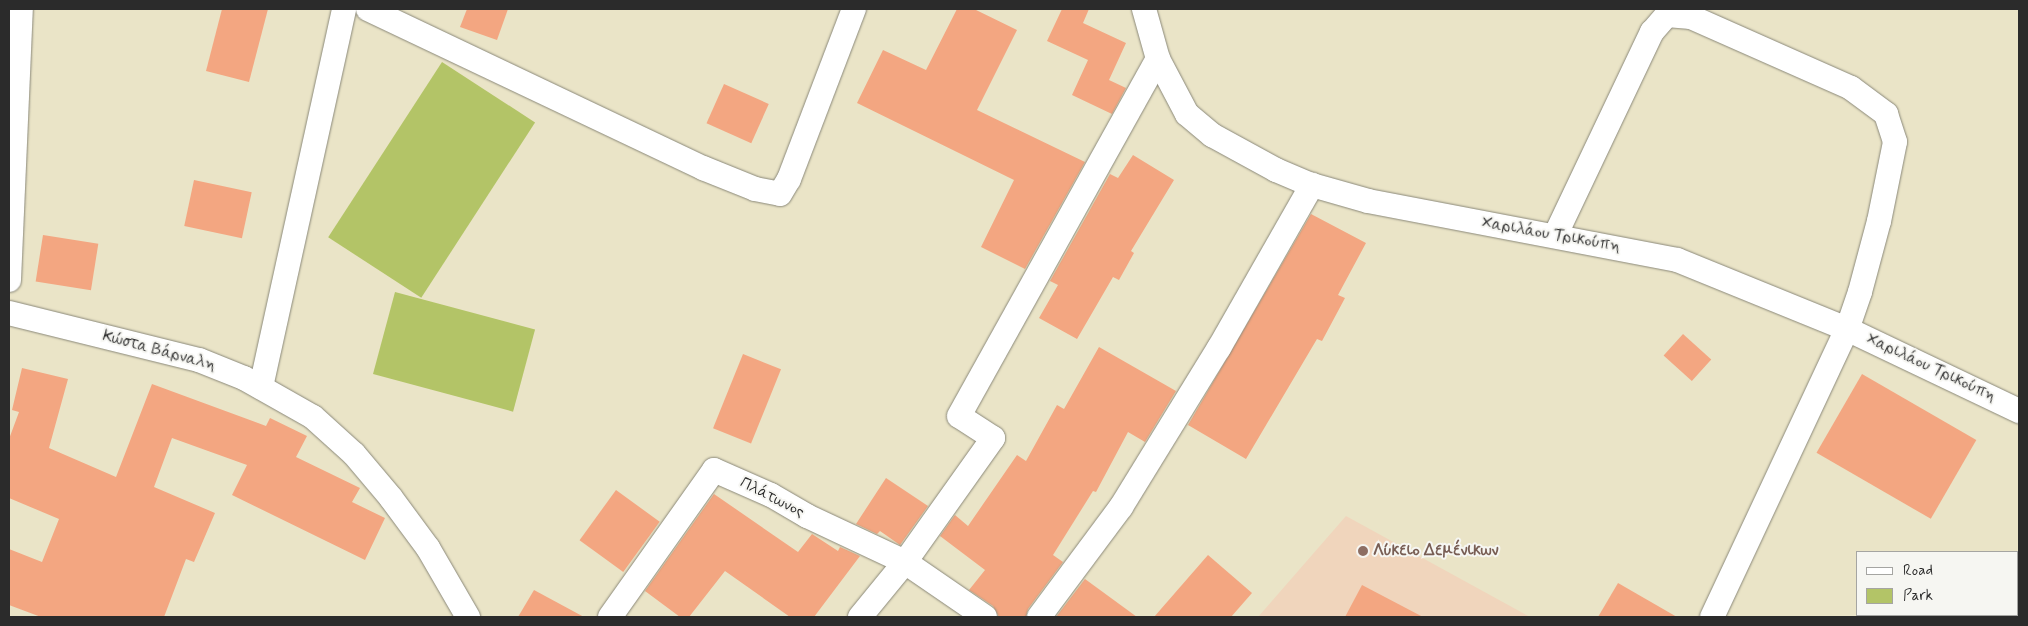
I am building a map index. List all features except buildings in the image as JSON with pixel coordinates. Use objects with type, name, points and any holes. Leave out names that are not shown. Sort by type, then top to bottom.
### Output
[{"type":"street","points":[[9,280],[21,9]]},
{"type":"street","points":[[261,387],[344,9]]},
{"type":"street","points":[[368,9],[703,168],[755,189],[780,194],[789,180],[854,9]]},
{"type":"street","name":"Χαριλάου Τρικούπη","points":[[1144,9],[1158,59],[1179,101],[1198,124],[1239,151],[1312,185],[1368,201],[1677,260],[1847,329],[2019,411]]},
{"type":"street","points":[[1556,236],[1658,22],[1667,15],[1691,17],[1851,88],[1886,114],[1895,142],[1879,221],[1847,329],[1712,617]]},
{"type":"street","points":[[860,617],[905,562],[993,438],[959,416],[1158,59]]},
{"type":"street","points":[[1039,617],[1121,507],[1219,348],[1312,185]]},
{"type":"street","name":"Κώστα Βάρναλη","points":[[9,313],[200,360],[261,387],[313,417],[354,454],[428,548],[468,617]]},
{"type":"street","name":"Πλάτωνος","points":[[610,617],[714,470],[771,495],[807,516],[905,562],[984,617]]},
{"type":"shaded area","name":"Λύκειο Δεμένικων","points":[[1346,516],[1530,617],[1258,617]]},
{"type":"green space","points":[[442,62],[535,122],[421,298],[328,237]]},
{"type":"green space","points":[[395,292],[535,330],[513,412],[373,374]]},
{"type":"place","name":"Λύκειο Δεμένικων","points":[[1363,551]]}]
